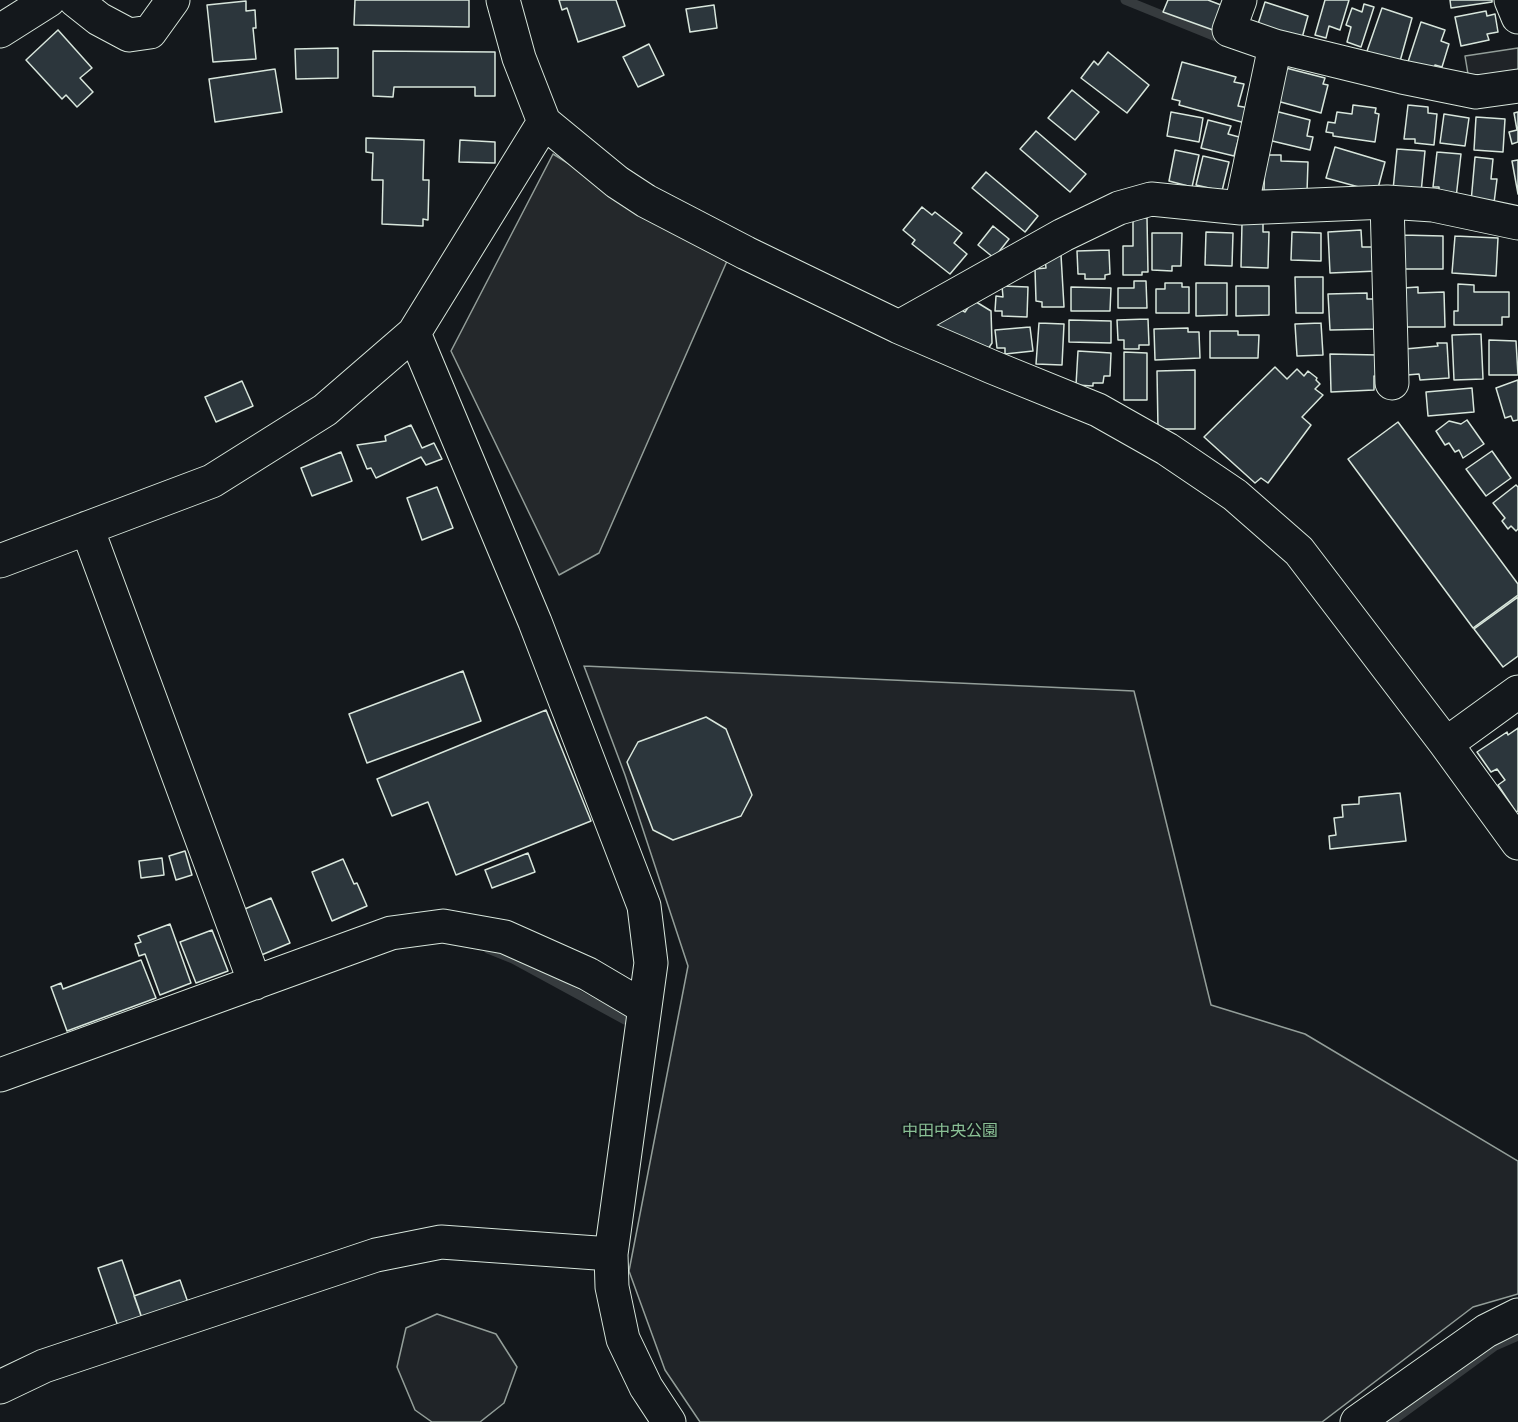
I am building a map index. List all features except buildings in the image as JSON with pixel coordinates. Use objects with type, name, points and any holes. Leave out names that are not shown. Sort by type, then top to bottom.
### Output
[{"type":"street","points":[[0,31],[49,0]]},
{"type":"street","points":[[75,0],[99,19],[129,35],[150,32],[173,0]]},
{"type":"street","points":[[502,0],[522,68],[544,122],[617,182],[646,201],[746,253],[899,327],[992,368],[1098,410],[1167,448],[1235,495],[1299,551],[1446,744],[1518,843]]},
{"type":"street","points":[[1240,0],[1229,30],[1275,46],[1476,92],[1518,86]]},
{"type":"street","points":[[1511,0],[1518,17]]},
{"type":"street","points":[[1240,208],[1275,46]]},
{"type":"street","points":[[0,561],[212,481],[325,410],[414,333],[544,122]]},
{"type":"street","points":[[899,327],[1063,235],[1119,208],[1151,199],[1240,208],[1387,202],[1433,205],[1518,223]]},
{"type":"street","points":[[1387,202],[1392,383]]},
{"type":"street","points":[[414,333],[535,622],[644,906],[651,963],[611,1254],[612,1287],[623,1339],[646,1387],[669,1422]]},
{"type":"street","points":[[87,528],[255,983]]},
{"type":"street","points":[[1446,744],[1518,692]]},
{"type":"street","points":[[0,1075],[391,933],[443,926],[505,937],[588,974],[644,1007]]},
{"type":"street","points":[[0,1387],[44,1366],[376,1254],[441,1242],[611,1254]]},
{"type":"street","points":[[1357,1422],[1486,1331],[1518,1315]]},
{"type":"green space","points":[[1518,48],[1518,72],[1469,80],[1465,56]]},
{"type":"green space","name":"中田中央公園","points":[[584,666],[1134,691],[1211,1005],[1305,1034],[1518,1161],[1518,1294],[1473,1307],[1322,1422],[700,1422],[665,1370],[629,1271],[688,966],[625,775]]},
{"type":"green space","points":[[437,1314],[496,1334],[517,1367],[504,1403],[480,1422],[432,1422],[415,1410],[397,1367],[406,1328]]},
{"type":"shaded area","points":[[553,154],[727,261],[599,553],[559,575],[451,351]]},
{"type":"waterway","points":[[1125,0],[1226,41]]},
{"type":"waterway","points":[[488,949],[513,959],[625,1020]]},
{"type":"waterway","points":[[1391,1422],[1495,1346],[1518,1336]]}]
